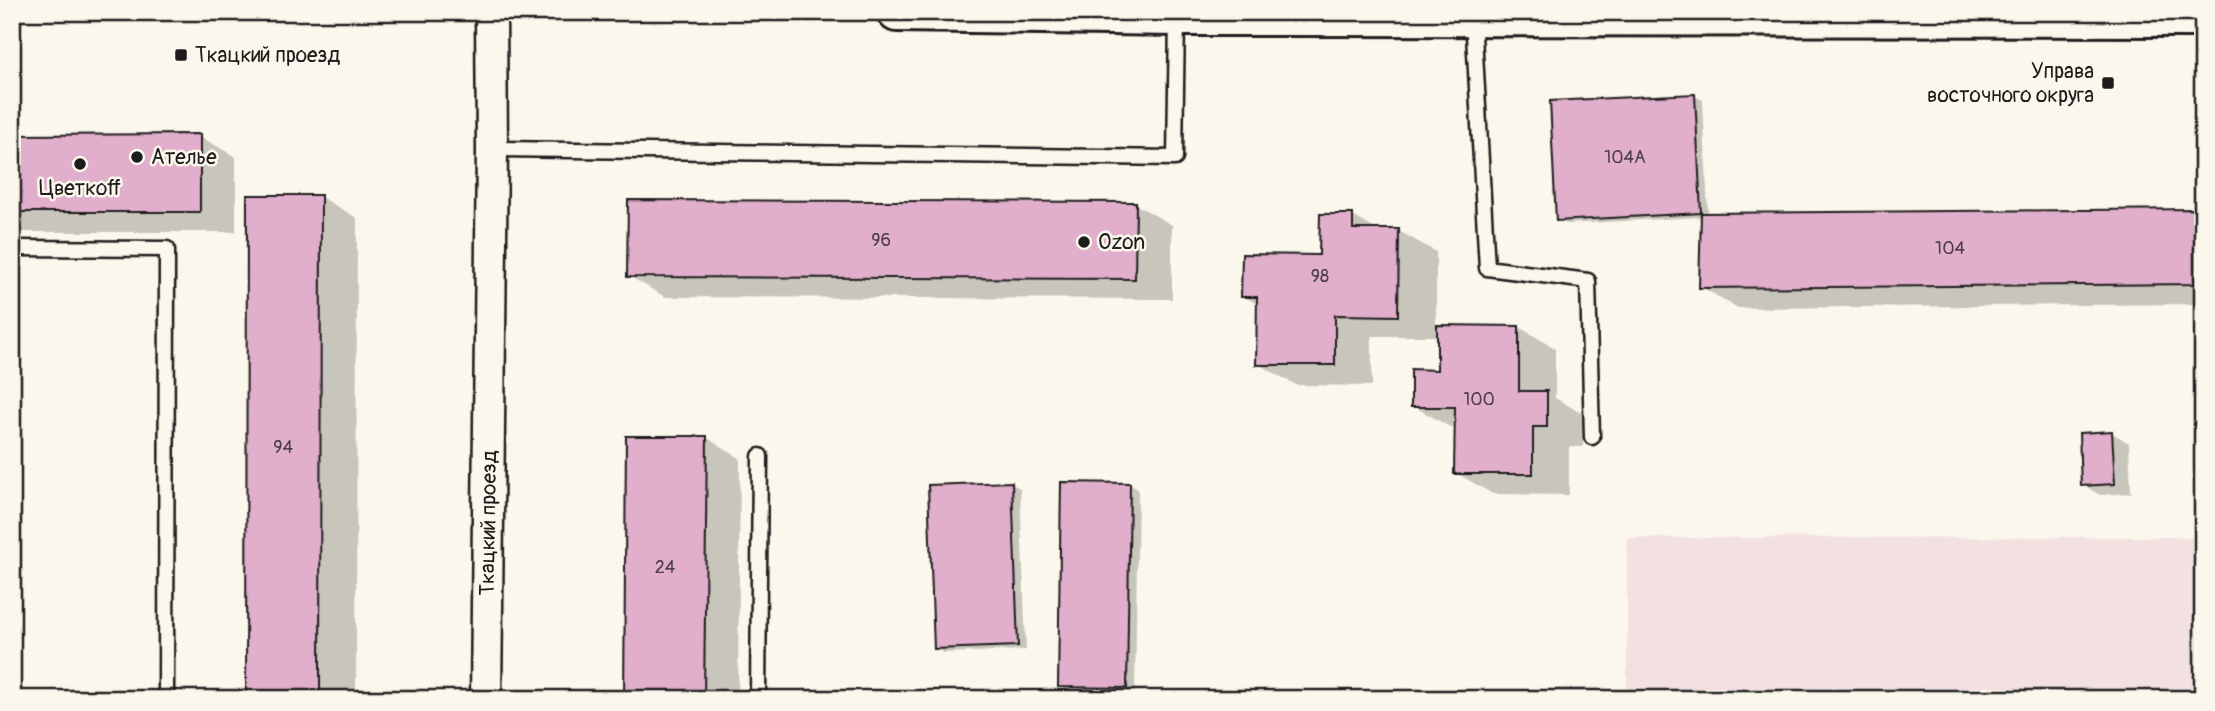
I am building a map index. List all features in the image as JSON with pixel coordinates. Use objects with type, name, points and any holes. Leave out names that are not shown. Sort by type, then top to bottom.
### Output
[{"type":"street","name":"Ткацкий проезд","points":[[486,699],[491,12]]},
{"type":"street","points":[[897,12],[2203,17]]},
{"type":"lane","points":[[492,149],[1175,158],[1177,14]]},
{"type":"lane","points":[[1472,16],[1487,268],[1588,281],[1592,437]]},
{"type":"lane","points":[[12,248],[167,248],[166,699]]},
{"type":"lane","points":[[758,699],[760,456]]},
{"type":"shaded area","points":[[2203,537],[2203,699],[1627,699],[1627,538]]},
{"type":"shaded area","points":[[1606,687],[1606,699],[1290,699]]},
{"type":"building","points":[[1695,94],[1701,213],[1556,221],[1550,101]]},
{"type":"building","points":[[200,134],[200,212],[12,212],[12,135]]},
{"type":"building","points":[[247,195],[321,195],[320,699],[246,699]]},
{"type":"building","points":[[628,200],[1136,202],[1135,279],[627,277]]},
{"type":"building","points":[[2200,209],[2200,284],[1699,288],[1701,213]]},
{"type":"building","points":[[1320,214],[1353,214],[1353,229],[1399,229],[1398,316],[1335,315],[1335,365],[1256,365],[1257,297],[1241,297],[1242,254],[1319,255]]},
{"type":"building","points":[[1437,325],[1519,326],[1519,391],[1547,391],[1547,427],[1533,427],[1533,474],[1454,474],[1455,407],[1411,407],[1411,369],[1437,370]]},
{"type":"building","points":[[2112,431],[2115,484],[2081,486],[2079,433]]},
{"type":"building","points":[[626,436],[707,436],[704,699],[624,699]]},
{"type":"building","points":[[1012,482],[1018,646],[934,649],[928,485]]},
{"type":"building","points":[[1061,482],[1130,483],[1127,688],[1058,687]]},
{"type":"place","name":"Ткацкий проезд","points":[[181,55]]},
{"type":"place","name":"Управа восточного округа","points":[[2108,83]]},
{"type":"place","name":"Ателье","points":[[137,157]]},
{"type":"place","name":"Цветкоff","points":[[80,164]]},
{"type":"place","name":"Ozon","points":[[1084,242]]}]
